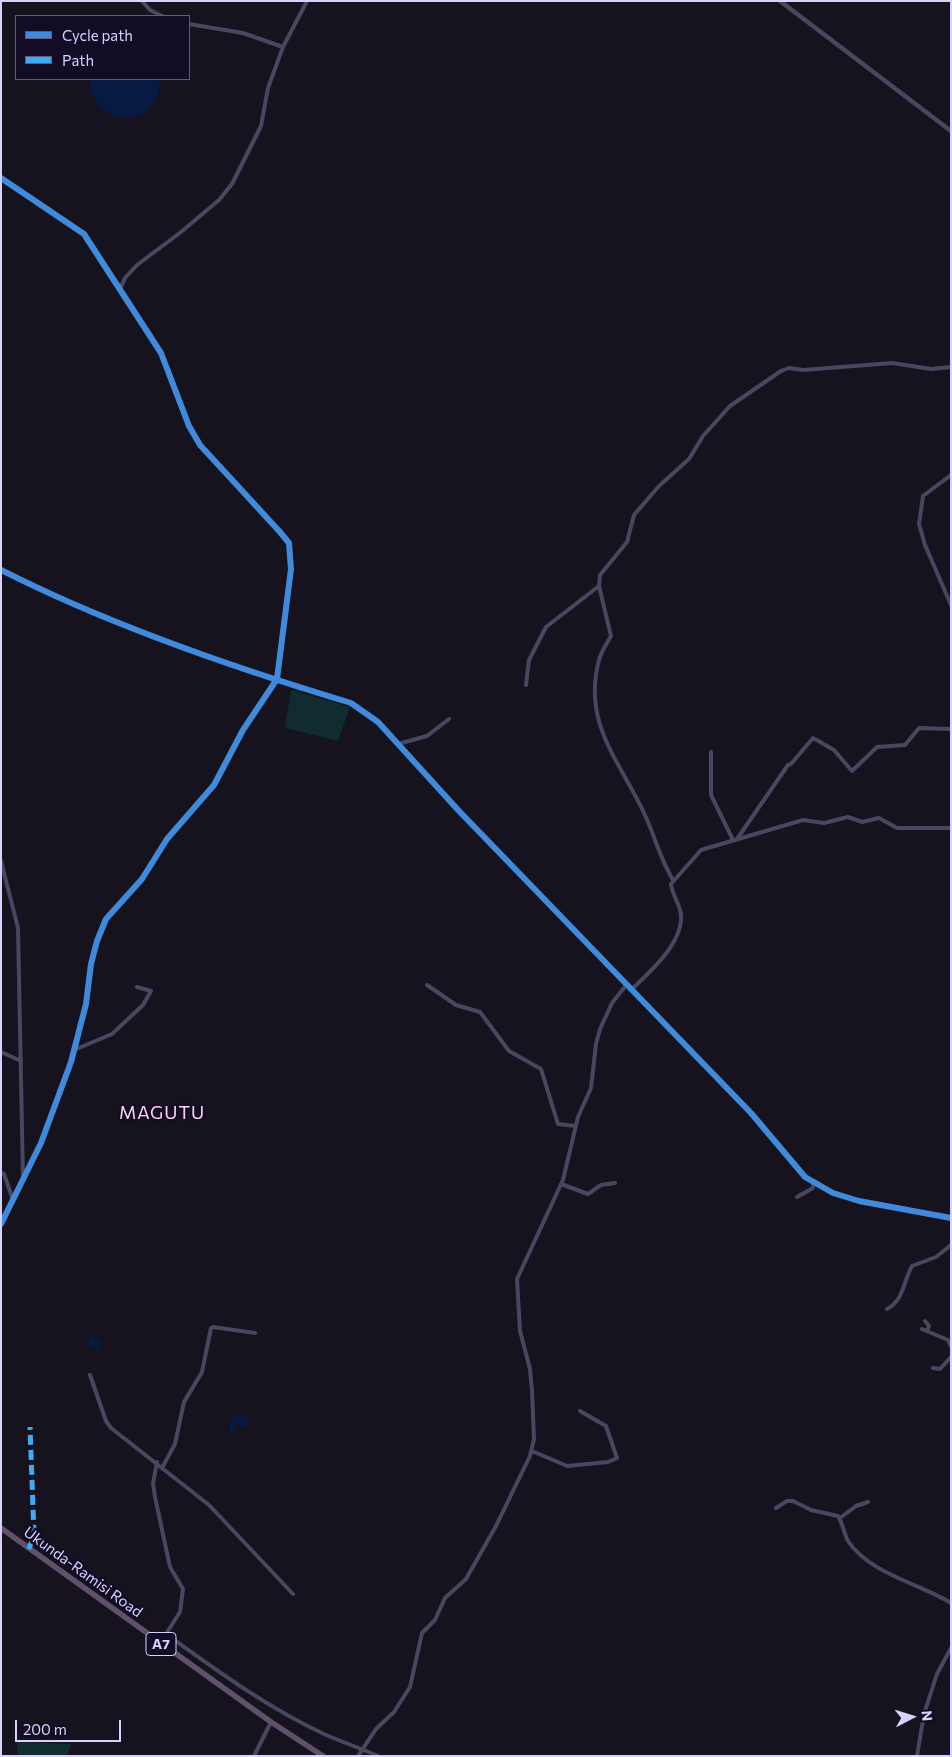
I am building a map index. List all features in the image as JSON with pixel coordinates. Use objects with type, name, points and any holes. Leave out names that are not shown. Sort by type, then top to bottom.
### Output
[{"type":"highway","name":"Ukunda-Ramisi Road","points":[[1,1528],[271,1722],[323,1756]]},
{"type":"street","points":[[142,1],[150,10],[160,15]]},
{"type":"street","points":[[120,289],[130,272],[137,265],[219,200],[232,184],[261,126],[268,88],[283,47],[306,1]]},
{"type":"street","points":[[780,1],[951,131]]},
{"type":"street","points":[[190,24],[243,33],[283,47]]},
{"type":"street","points":[[1,178],[84,234],[164,358],[189,426],[200,445],[288,543],[291,569],[277,679],[243,730],[214,786],[167,839],[142,879],[106,919],[97,941],[91,964],[86,1004],[74,1050],[41,1142],[1,1224]]},
{"type":"street","points":[[673,880],[663,864],[645,814],[601,732],[596,695],[599,659],[611,636],[599,586],[600,575],[627,542],[634,515],[656,489],[690,459],[703,436],[730,406],[781,371],[789,368],[804,370],[892,363],[931,369],[951,367]]},
{"type":"street","points":[[951,475],[923,496],[920,524],[925,545],[951,605]]},
{"type":"street","points":[[1,570],[33,586],[174,644],[358,707],[378,722],[459,810],[751,1113],[805,1177],[833,1193],[859,1201],[951,1218]]},
{"type":"street","points":[[526,685],[529,660],[546,627],[599,586]]},
{"type":"street","points":[[398,744],[427,736],[449,719]]},
{"type":"street","points":[[735,840],[788,765],[791,764],[813,738],[834,750],[852,771],[877,747],[905,745],[919,728],[951,729]]},
{"type":"street","points":[[712,752],[711,795],[735,840]]},
{"type":"street","points":[[632,989],[661,962],[667,953],[680,924],[680,912],[672,890],[673,880],[697,853],[803,820],[824,823],[848,817],[862,822],[878,818],[896,828],[951,828]]},
{"type":"street","points":[[1,861],[18,928],[23,1178]]},
{"type":"street","points":[[358,1756],[376,1729],[394,1712],[410,1687],[422,1633],[435,1620],[445,1598],[466,1579],[496,1526],[532,1451],[534,1439],[530,1369],[520,1331],[517,1280],[561,1184],[576,1126],[590,1088],[600,1029],[612,1003],[627,984]]},
{"type":"street","points":[[427,986],[456,1005],[480,1012],[509,1052],[541,1069],[558,1124],[576,1126]]},
{"type":"street","points":[[74,1050],[112,1034],[143,1005],[151,991],[137,987]]},
{"type":"street","points":[[1,1052],[21,1061]]},
{"type":"street","points":[[1,1174],[4,1174],[13,1200]]},
{"type":"street","points":[[797,1197],[813,1188],[813,1182]]},
{"type":"street","points":[[561,1184],[588,1194],[600,1184],[615,1184]]},
{"type":"street","points":[[887,1309],[896,1305],[903,1294],[905,1278],[912,1266],[936,1257],[951,1245]]},
{"type":"street","points":[[925,1321],[929,1326],[928,1331]]},
{"type":"street","points":[[162,1468],[175,1444],[184,1402],[202,1372],[211,1328],[213,1326],[255,1333]]},
{"type":"street","points":[[922,1329],[948,1340],[951,1346]]},
{"type":"street","points":[[933,1368],[940,1369],[951,1357]]},
{"type":"street","points":[[90,1375],[106,1421],[209,1505],[293,1594]]},
{"type":"street","points":[[532,1451],[567,1466],[608,1462],[617,1458],[606,1426],[580,1411]]},
{"type":"street","points":[[157,1462],[153,1483],[155,1497],[170,1567],[183,1589],[180,1612],[159,1642]]},
{"type":"street","points":[[776,1508],[782,1503],[793,1501],[811,1510],[832,1513],[840,1518],[848,1540],[866,1559],[879,1568],[951,1603]]},
{"type":"street","points":[[840,1518],[856,1506],[868,1502]]},
{"type":"street","points":[[166,1634],[222,1674],[279,1708],[323,1733],[378,1756]]},
{"type":"street","points":[[918,1756],[924,1714],[937,1674],[951,1648]]},
{"type":"street","points":[[254,1756],[271,1722]]},
{"type":"green space","points":[[291,690],[350,707],[338,741],[285,728]]},
{"type":"green space","points":[[17,1742],[71,1744],[67,1756],[17,1756]]},
{"type":"water","points":[[90,80],[160,80],[158,96],[150,108],[139,116],[126,118],[113,116],[101,108],[93,96]]},
{"type":"water","points":[[90,1336],[101,1340],[99,1349],[88,1345]]},
{"type":"water","points":[[233,1415],[249,1415],[246,1428],[241,1428],[238,1423],[232,1434],[228,1433]]},
{"type":"marked path","points":[[29,1549],[34,1534],[30,1427]]},
{"type":"cycle path","points":[[1,178],[84,234],[161,353],[189,426],[200,445],[289,543],[291,569],[277,679],[243,730],[214,785],[167,839],[142,879],[106,919],[97,941],[91,964],[86,1004],[71,1062],[41,1143],[1,1224]]},
{"type":"cycle path","points":[[1,570],[128,627],[217,660],[351,703],[378,722],[459,811],[751,1113],[805,1177],[833,1193],[859,1201],[951,1218]]},
{"type":"district","name":"MAGUTU","points":[[162,1113]]}]
